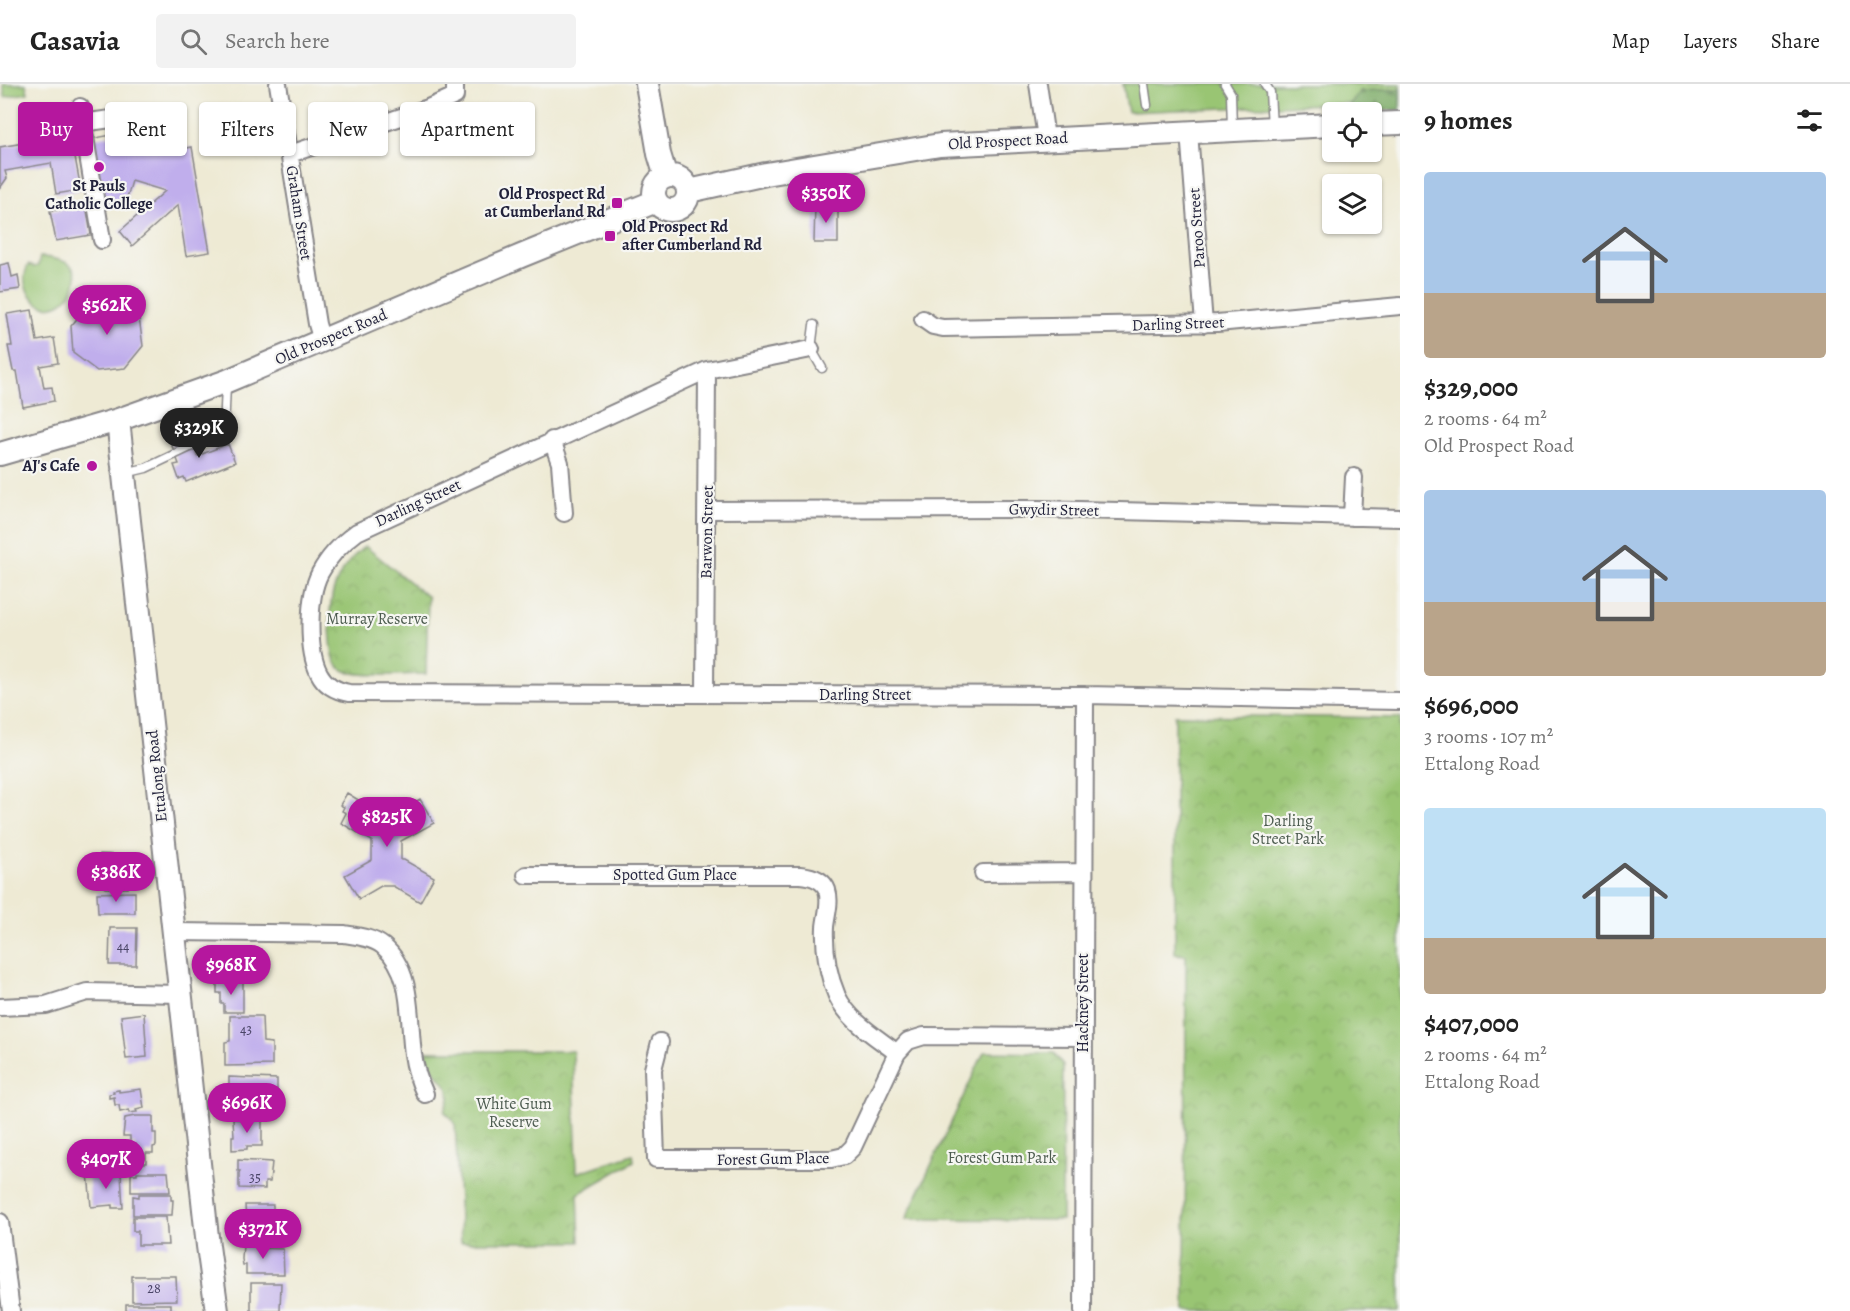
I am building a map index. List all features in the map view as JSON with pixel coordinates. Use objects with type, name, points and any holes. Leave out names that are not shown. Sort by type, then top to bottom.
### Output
[{"type":"main road","points":[[648,84],[658,154],[666,177]]},
{"type":"main road","points":[[1382,124],[1400,123]]},
{"type":"main road","name":"Old Prospect Road","points":[[688,190],[929,146],[1046,138],[1322,125]]},
{"type":"main road","points":[[666,177],[678,177],[687,185],[686,202],[677,210],[665,209],[656,201],[654,190],[657,184],[666,177]]},
{"type":"main road","name":"Old Prospect Road","points":[[0,454],[118,420],[227,381],[656,201]]},
{"type":"main road","name":"Ettalong Road","points":[[118,420],[217,1311]]},
{"type":"street","name":"Graham Street","points":[[278,84],[281,102]]},
{"type":"street","points":[[296,152],[428,108],[455,96],[455,84]]},
{"type":"street","points":[[1038,84],[1046,138]]},
{"type":"street","points":[[102,240],[81,115],[105,115]]},
{"type":"street","name":"Paroo Street","points":[[1189,132],[1204,324]]},
{"type":"street","name":"Graham Street","points":[[290,156],[317,324],[322,341]]},
{"type":"street","name":"Darling Street","points":[[923,319],[933,326],[943,328],[1204,324],[1400,306]]},
{"type":"street","name":"Darling Street","points":[[811,349],[707,370],[369,526],[348,539],[331,556],[315,584],[311,606],[311,628],[316,666],[328,690],[349,693],[1085,695],[1400,701]]},
{"type":"street","name":"Barwon Street","points":[[705,694],[707,370]]},
{"type":"street","points":[[552,440],[560,463],[564,513]]},
{"type":"street","points":[[1352,517],[1354,477]]},
{"type":"street","name":"Gwydir Street","points":[[707,510],[1038,509],[1400,518]]},
{"type":"street","name":"Hackney Street","points":[[1083,1311],[1085,695]]},
{"type":"street","points":[[983,873],[1083,872]]},
{"type":"street","name":"Spotted Gum Place","points":[[526,875],[800,875],[825,880],[828,898],[825,928],[827,959],[838,998],[853,1018],[897,1053]]},
{"type":"street","points":[[174,932],[344,934],[362,937],[381,945],[398,962],[407,989],[413,1055],[417,1076],[425,1094]]},
{"type":"street","points":[[0,1007],[46,1005],[87,992],[180,994]]},
{"type":"street","points":[[897,1053],[908,1041],[924,1036],[1083,1036]]},
{"type":"street","name":"Forest Gum Place","points":[[660,1042],[653,1069],[656,1160],[831,1159],[844,1156],[853,1147],[897,1053]]},
{"type":"street","points":[[0,1222],[11,1311]]},
{"type":"lane","points":[[1144,84],[1147,105]]},
{"type":"lane","points":[[1225,84],[1231,94],[1232,129]]},
{"type":"lane","points":[[1267,85],[1270,92],[1272,127]]},
{"type":"lane","points":[[814,326],[811,349],[822,368]]},
{"type":"lane","points":[[124,474],[146,468],[224,431],[227,381]]},
{"type":"green space","points":[[3,84],[26,84],[28,93],[5,97]]},
{"type":"green space","points":[[1123,84],[1400,84],[1400,101],[1322,102],[1322,104],[1128,112]]},
{"type":"green space","points":[[1400,89],[1400,110],[1382,111],[1382,102],[1352,102],[1360,91]]},
{"type":"green space","points":[[40,257],[57,259],[71,266],[76,274],[75,285],[70,295],[61,303],[51,306],[40,304],[28,291],[25,284],[25,273],[28,265],[38,266]]},
{"type":"green space","name":"Murray Reserve","points":[[365,546],[428,597],[426,674],[360,674],[343,670],[335,661],[330,626],[334,588],[345,566]]},
{"type":"green space","name":"Darling Street Park","points":[[1175,715],[1400,718],[1400,1311],[1185,1311],[1186,955],[1175,954]]},
{"type":"green space","name":"White Gum Reserve","points":[[426,1051],[573,1051],[577,1173],[633,1154],[634,1161],[578,1194],[580,1242],[461,1242],[455,1123],[444,1111],[449,1094],[447,1087],[432,1068]]},
{"type":"green space","name":"Forest Gum Park","points":[[984,1052],[1054,1053],[1063,1065],[1062,1220],[906,1219]]},
{"type":"building","points":[[105,136],[105,156],[187,156],[187,148],[192,147],[210,252],[186,256],[178,205],[132,246],[120,231],[165,191],[132,181],[126,201],[101,205],[93,156],[93,138]]},
{"type":"building","points":[[18,144],[18,156],[75,156],[81,190],[56,194],[51,163],[5,171],[7,178],[0,188],[0,147]]},
{"type":"building","points":[[815,204],[838,205],[838,243],[814,243]]},
{"type":"building","points":[[86,205],[91,235],[56,241],[50,211]]},
{"type":"building","points":[[9,263],[12,277],[18,275],[20,289],[0,292],[0,265]]},
{"type":"building","points":[[118,300],[139,318],[143,346],[125,368],[97,371],[73,353],[71,326],[90,303]]},
{"type":"building","points":[[32,310],[37,341],[54,338],[58,363],[40,366],[44,388],[52,387],[54,401],[23,407],[17,371],[13,371],[8,346],[12,346],[7,314]]},
{"type":"building","points":[[188,434],[197,456],[228,444],[235,462],[186,482],[184,477],[179,479],[174,465],[179,464],[170,441]]},
{"type":"building","points":[[347,793],[381,814],[392,814],[420,799],[434,823],[401,841],[401,860],[434,877],[420,902],[393,886],[381,886],[359,899],[345,875],[372,860],[372,841],[341,823],[346,813],[342,811],[344,807],[340,805]]},
{"type":"building","points":[[100,854],[127,855],[128,888],[105,888]]},
{"type":"building","points":[[135,892],[135,913],[98,913],[97,893]]},
{"type":"building","points":[[110,928],[137,928],[136,965],[109,965]]},
{"type":"building","points":[[220,951],[247,953],[247,958],[253,958],[253,977],[211,976],[211,961],[220,961]]},
{"type":"building","points":[[217,982],[243,982],[243,1012],[224,1012],[221,993],[217,993]]},
{"type":"building","points":[[144,1013],[147,1057],[126,1059],[121,1016]]},
{"type":"building","points":[[230,1016],[262,1016],[263,1042],[272,1043],[272,1065],[225,1066],[225,1042],[230,1041]]},
{"type":"building","points":[[229,1077],[277,1079],[277,1101],[273,1101],[273,1111],[262,1111],[262,1101],[256,1101],[256,1110],[234,1110],[234,1098],[229,1098]]},
{"type":"building","points":[[141,1089],[144,1108],[136,1110],[137,1112],[129,1113],[129,1110],[120,1112],[119,1105],[115,1105],[114,1097],[109,1098],[109,1094],[114,1093],[113,1091]]},
{"type":"building","points":[[153,1116],[156,1146],[153,1147],[153,1153],[146,1153],[146,1163],[110,1163],[110,1148],[135,1148],[135,1144],[130,1144],[130,1136],[123,1136],[125,1118]]},
{"type":"building","points":[[233,1119],[262,1119],[262,1146],[247,1146],[247,1149],[232,1150]]},
{"type":"building","points":[[238,1160],[272,1162],[270,1182],[265,1182],[265,1189],[239,1188]]},
{"type":"building","points":[[88,1172],[97,1172],[100,1177],[111,1177],[111,1172],[121,1174],[123,1208],[112,1208],[112,1205],[91,1207]]},
{"type":"building","points":[[137,1172],[168,1172],[170,1192],[131,1192],[131,1174],[137,1174]]},
{"type":"building","points":[[139,1194],[171,1194],[172,1215],[133,1215],[133,1196],[139,1197]]},
{"type":"building","points":[[245,1205],[273,1205],[275,1240],[247,1240]]},
{"type":"building","points":[[133,1217],[166,1217],[168,1245],[138,1245],[138,1231],[133,1231]]},
{"type":"building","points":[[243,1245],[283,1249],[284,1274],[246,1274],[246,1265],[243,1265],[242,1259]]},
{"type":"building","points":[[132,1276],[176,1276],[177,1300],[132,1301]]},
{"type":"building","points":[[251,1283],[281,1283],[280,1311],[251,1311]]},
{"type":"building","points":[[126,1304],[171,1304],[171,1311],[126,1311]]},
{"type":"place","name":"St Pauls Catholic College","points":[[99,167]]},
{"type":"place","name":"Old Prospect Rd at Cumberland Rd","points":[[617,203]]},
{"type":"place","name":"Old Prospect Rd after Cumberland Rd","points":[[610,236]]},
{"type":"place","name":"AJ's Cafe","points":[[92,466]]}]
